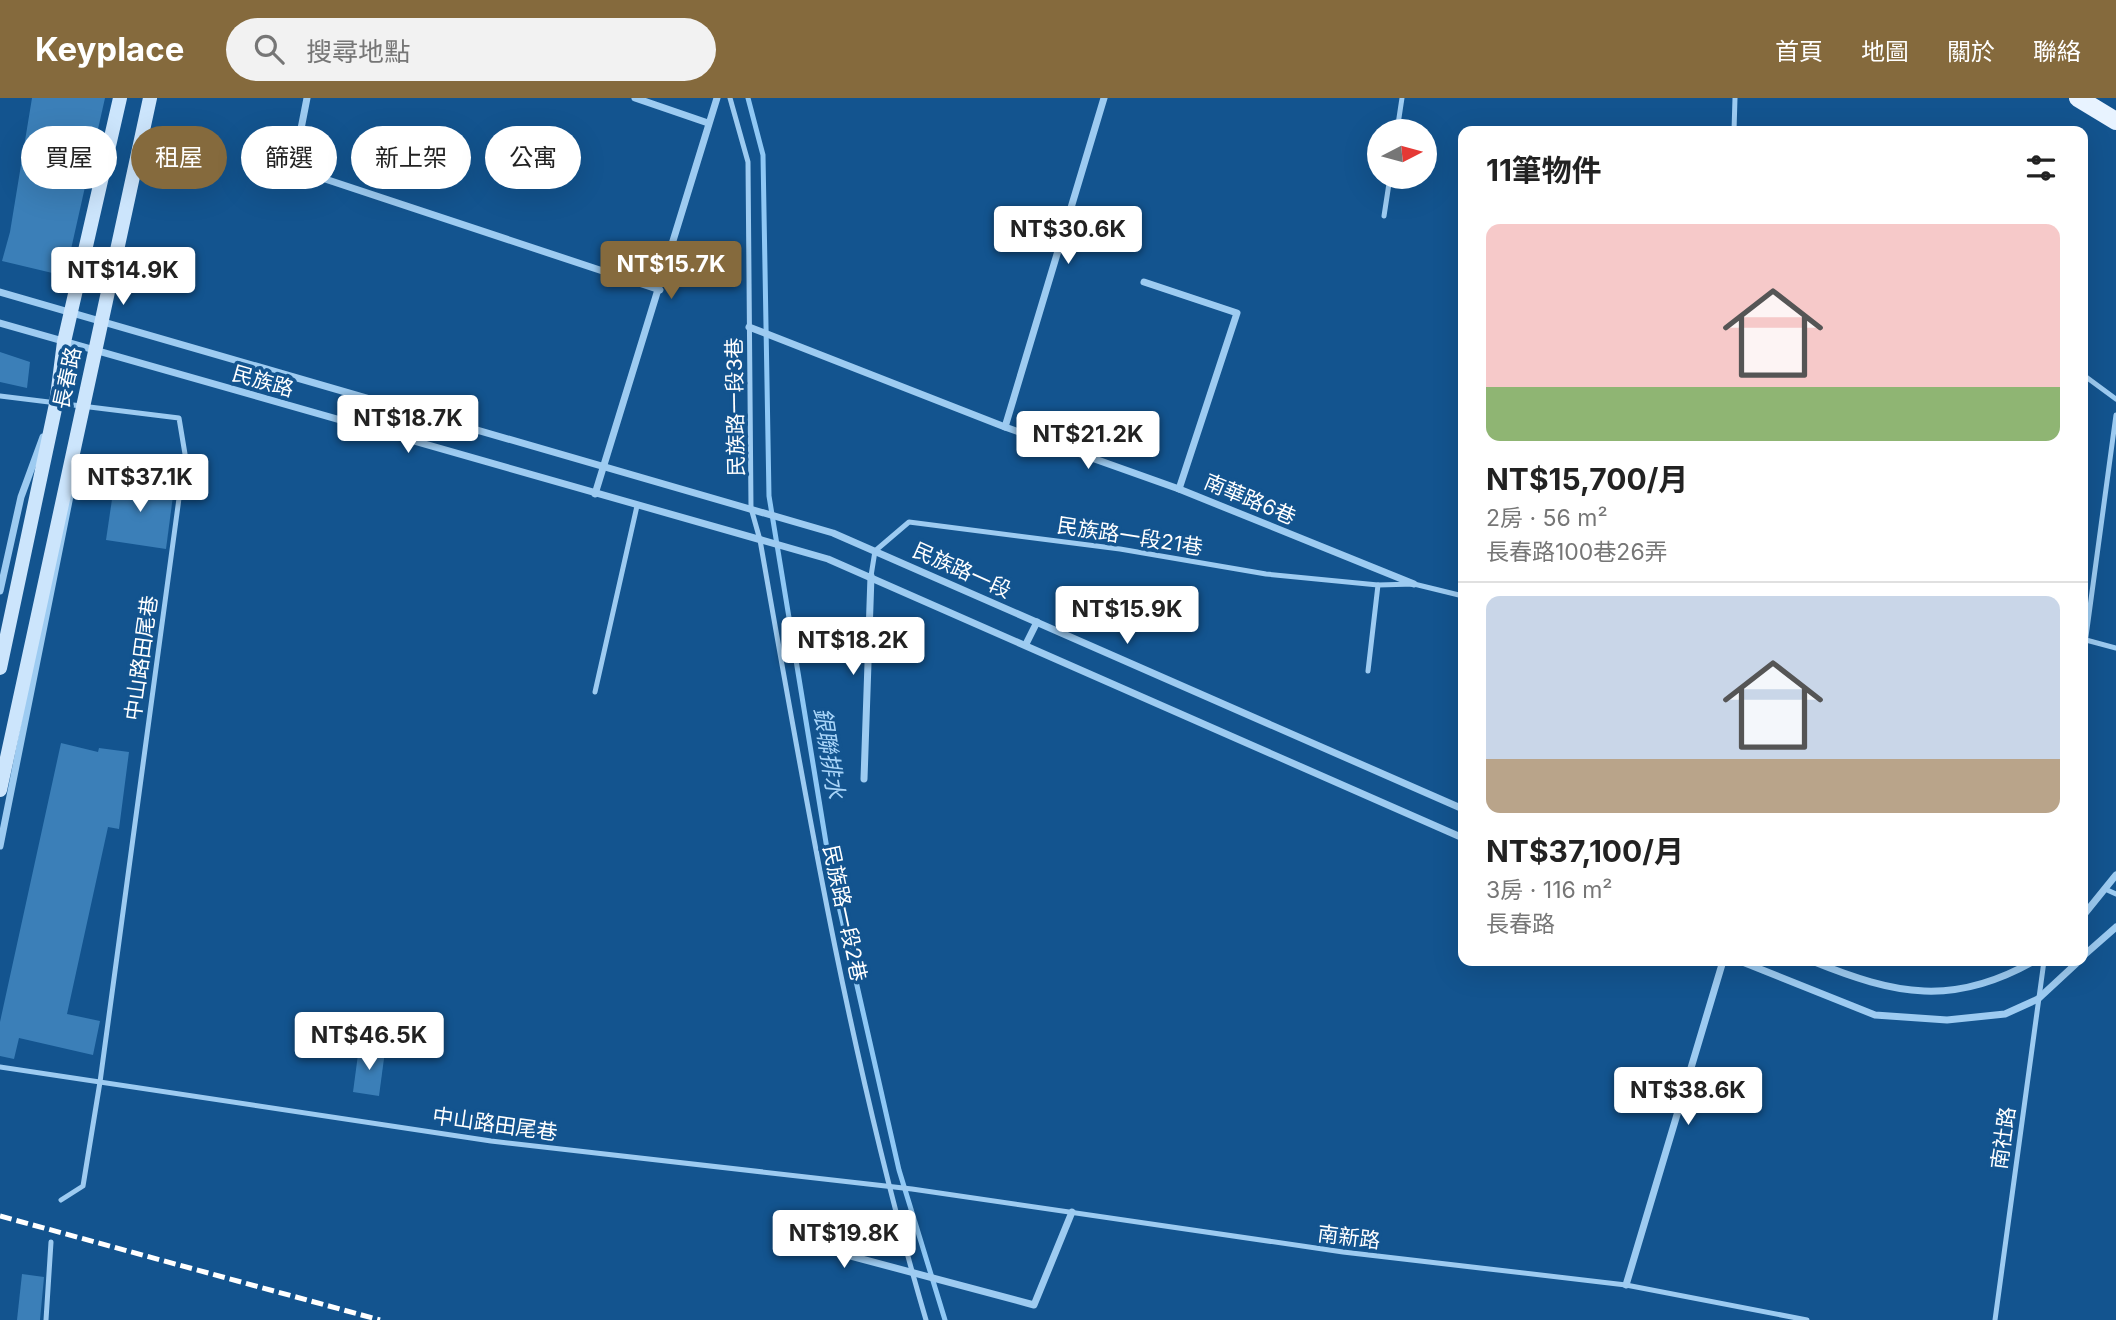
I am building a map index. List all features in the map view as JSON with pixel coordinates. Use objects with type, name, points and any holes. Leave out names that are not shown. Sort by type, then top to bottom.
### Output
[{"type":"main road","points":[[2077,98],[2116,121]]},
{"type":"street","name":"長春路","points":[[0,668],[56,404],[64,342],[120,98]]},
{"type":"street","name":"長春路","points":[[0,790],[150,98]]},
{"type":"street","points":[[307,98],[299,139],[299,164],[313,175],[660,290]]},
{"type":"street","points":[[635,98],[708,123]]},
{"type":"street","points":[[595,495],[717,98]]},
{"type":"street","points":[[1005,427],[1104,98]]},
{"type":"street","points":[[1144,282],[1237,313],[1179,489]]},
{"type":"street","name":"民族路","points":[[0,292],[751,508]]},
{"type":"street","name":"民族路","points":[[0,323],[760,540]]},
{"type":"street","name":"南華路6巷","points":[[753,328],[1005,427],[1179,489],[1415,584]]},
{"type":"street","points":[[0,591],[21,497],[56,404]]},
{"type":"street","points":[[0,846],[69,508],[75,446]]},
{"type":"street","name":"民族路一段","points":[[751,508],[833,533],[876,551],[1458,807]]},
{"type":"street","name":"民族路一段","points":[[760,540],[871,576],[1458,836]]},
{"type":"street","points":[[864,779],[871,576]]},
{"type":"street","points":[[1026,644],[1038,622]]},
{"type":"street","points":[[2088,910],[2116,875]]},
{"type":"street","points":[[2088,953],[2116,927]]},
{"type":"street","points":[[1626,1285],[1722,966]]},
{"type":"street","points":[[1752,966],[1875,1015],[1947,1020],[2005,1014],[2038,999],[2073,966]]},
{"type":"street","points":[[1825,966],[1855,978],[1940,994],[2004,978],[2025,966]]},
{"type":"street","points":[[783,1238],[912,1275],[1034,1305],[1072,1212]]},
{"type":"lane","name":"民族路一段3巷","points":[[730,98],[748,162],[753,328],[751,508]]},
{"type":"lane","points":[[1399,119],[1402,98]]},
{"type":"lane","points":[[1734,126],[1735,98]]},
{"type":"lane","points":[[1384,216],[1388,189]]},
{"type":"lane","points":[[2088,378],[2116,399]]},
{"type":"lane","name":"中山路田尾巷","points":[[0,396],[180,418],[185,454],[100,1082],[83,1186],[61,1200]]},
{"type":"lane","points":[[2088,625],[2116,415]]},
{"type":"lane","points":[[595,692],[637,506]]},
{"type":"lane","name":"民族路一段2巷","points":[[751,508],[760,540],[813,841],[887,1186],[926,1320]]},
{"type":"lane","name":"民族路一段21巷","points":[[876,551],[909,522],[1120,549],[1266,574],[1378,585],[1415,584]]},
{"type":"lane","points":[[871,576],[876,551]]},
{"type":"lane","name":"南華路6巷","points":[[1415,584],[1458,595]]},
{"type":"lane","points":[[1368,671],[1378,585]]},
{"type":"lane","points":[[2088,641],[2116,648]]},
{"type":"lane","points":[[2105,889],[2116,894]]},
{"type":"lane","name":"南社路","points":[[1995,1320],[2044,966]]},
{"type":"lane","name":"中山路田尾巷","points":[[0,1067],[491,1141],[887,1186]]},
{"type":"lane","name":"南新路","points":[[887,1186],[1343,1252],[1626,1285],[1807,1320]]},
{"type":"lane","points":[[46,1320],[51,1242]]},
{"type":"building","points":[[32,98],[105,98],[99,126],[27,126]]},
{"type":"building","points":[[21,165],[21,189],[85,189],[65,276],[2,261],[10,232]]},
{"type":"building","points":[[0,352],[30,362],[27,388],[0,382]]},
{"type":"building","points":[[115,479],[174,488],[166,549],[106,540]]},
{"type":"building","points":[[61,743],[98,752],[99,748],[129,752],[119,829],[108,827],[67,1014],[100,1021],[93,1055],[19,1038],[14,1059],[0,1056],[0,1022]]},
{"type":"building","points":[[359,1047],[385,1051],[379,1096],[353,1092]]},
{"type":"building","points":[[22,1274],[44,1277],[40,1320],[17,1320]]},
{"type":"waterway","name":"銀聯排水","points":[[748,98],[763,155],[769,496],[830,867],[899,1170],[945,1320]]},
{"type":"railway","points":[[0,1216],[380,1320]]}]
